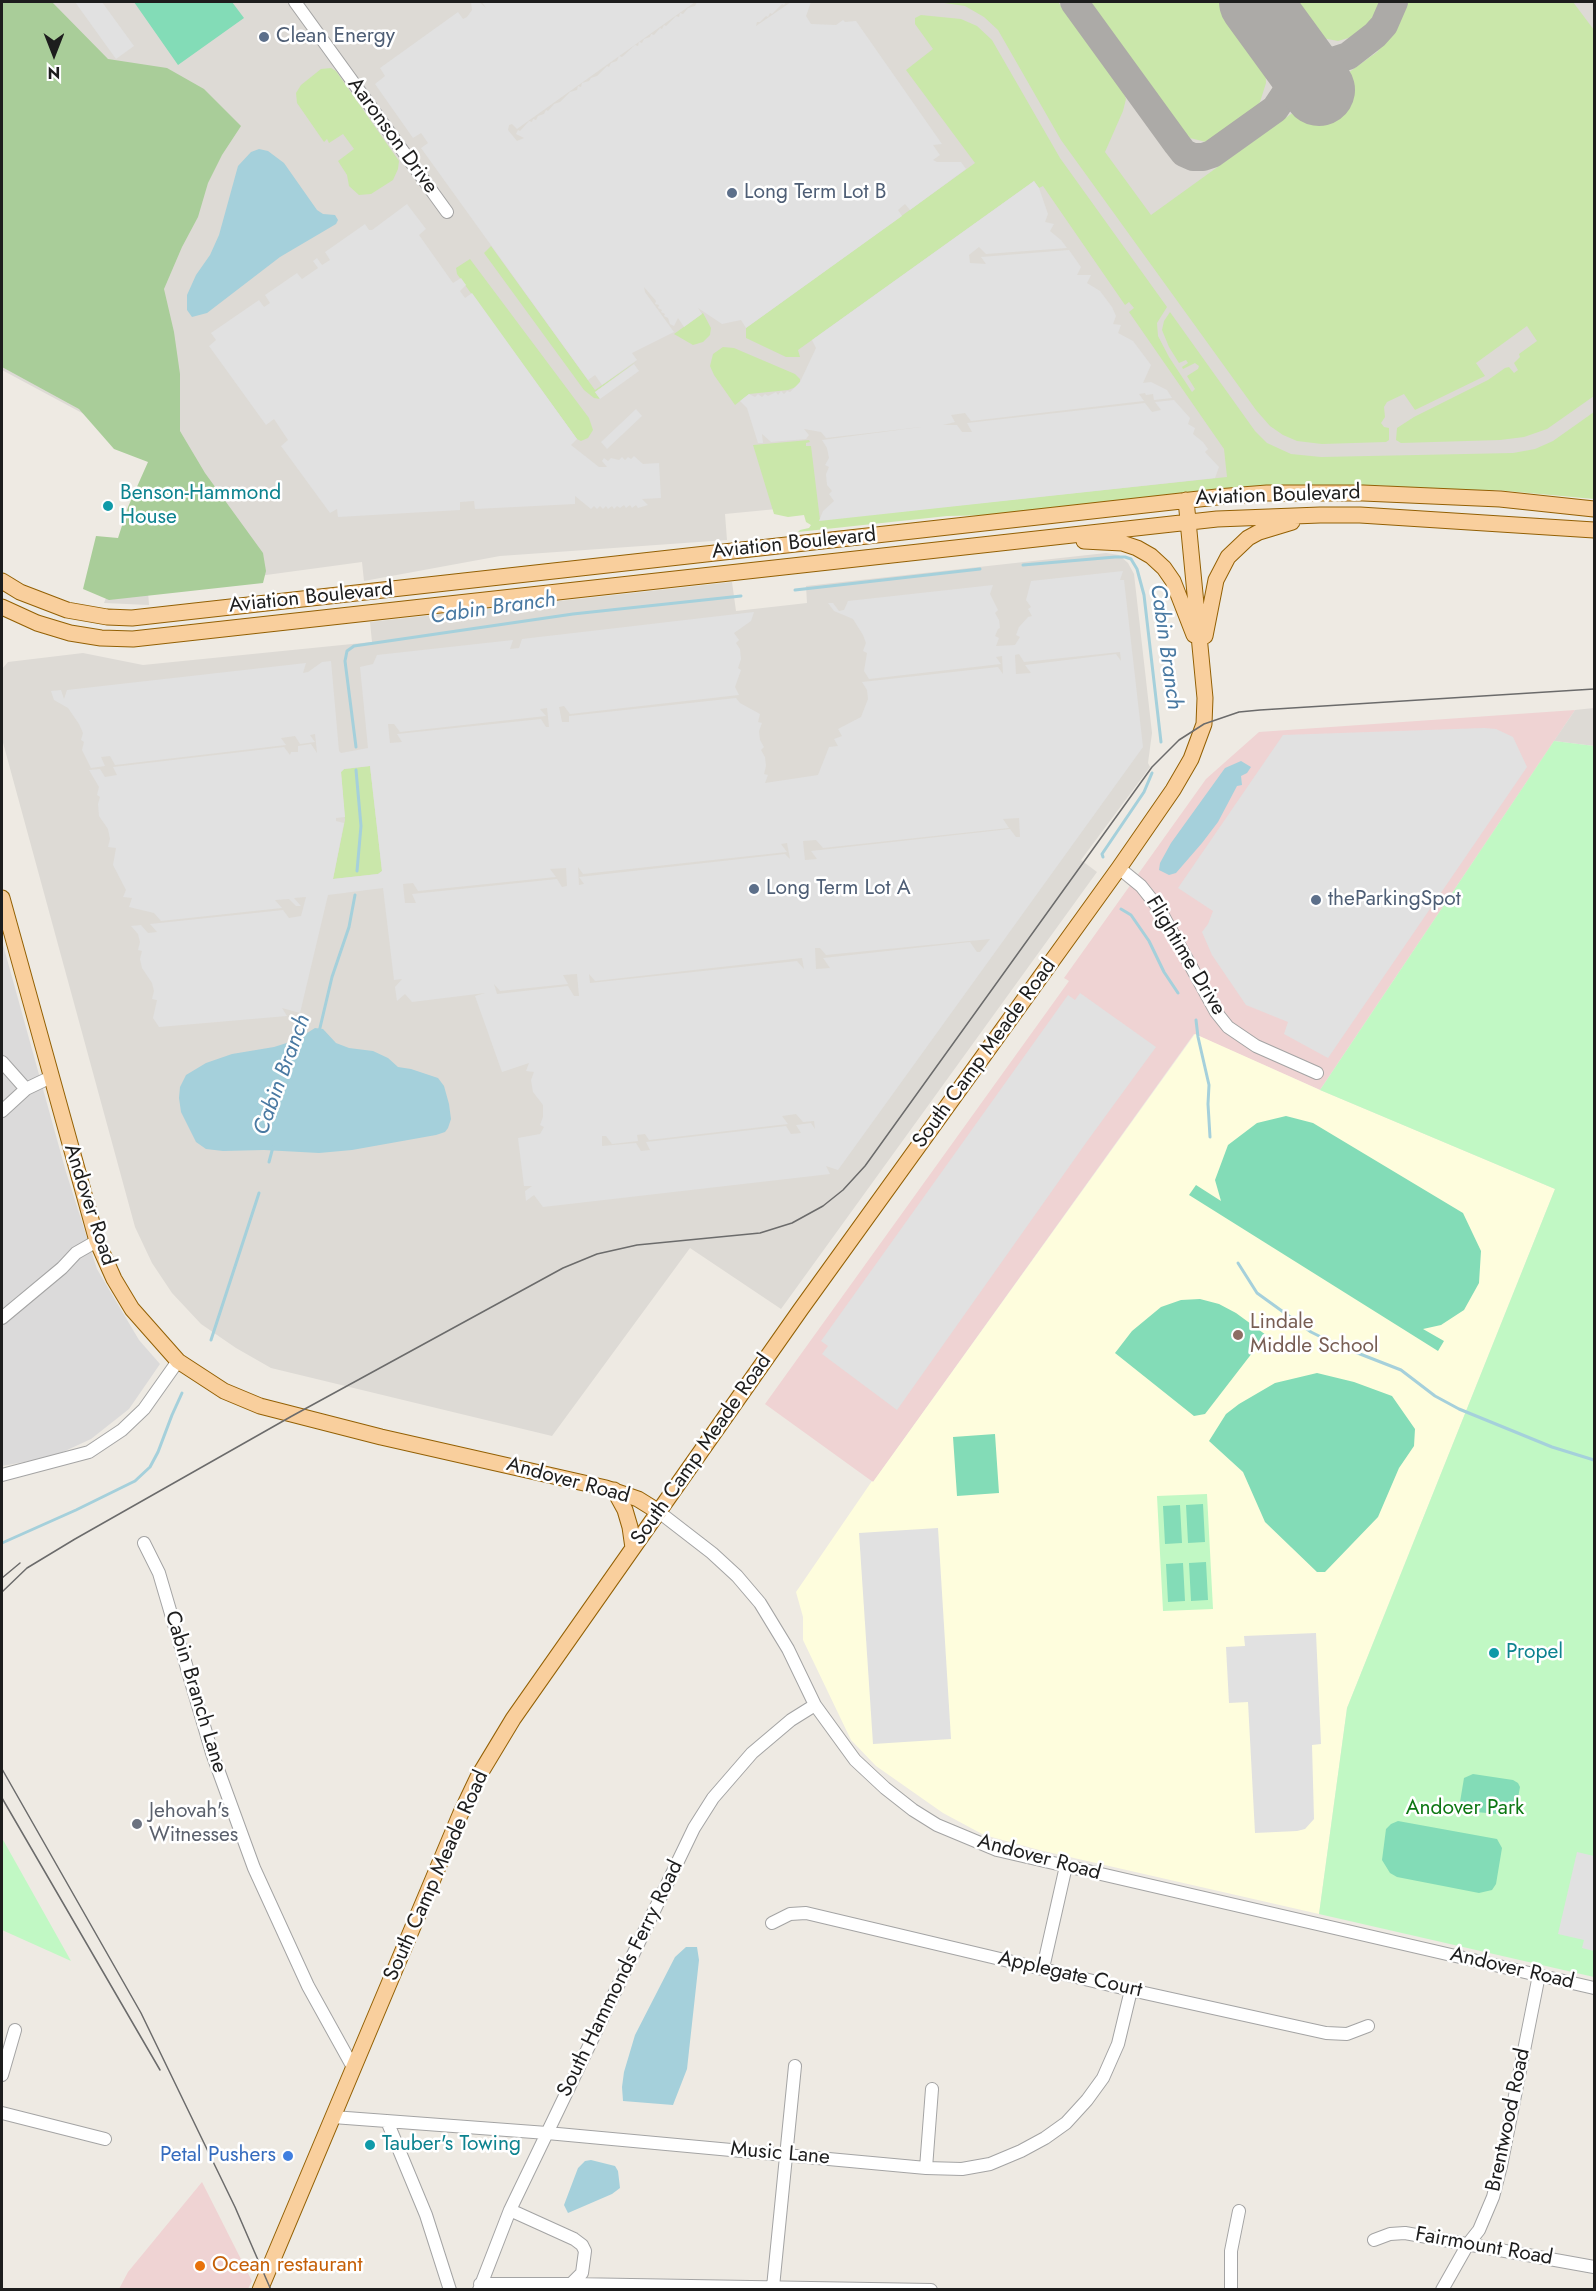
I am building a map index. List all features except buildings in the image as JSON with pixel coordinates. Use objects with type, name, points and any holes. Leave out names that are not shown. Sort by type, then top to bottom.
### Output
[{"type":"main road","name":"Aviation Boulevard","points":[[2,581],[20,592],[60,608],[119,618],[146,617],[1186,500],[1267,494],[1363,493],[1500,499],[1594,508]]},
{"type":"main road","points":[[1186,500],[1201,654]]},
{"type":"main road","name":"Aviation Boulevard","points":[[2,607],[55,629],[86,636],[116,639],[162,637],[1188,522],[1320,514],[1394,516],[1594,530]]},
{"type":"main road","points":[[1201,654],[1216,580],[1228,556],[1248,538],[1259,532],[1320,514]]},
{"type":"main road","points":[[1027,540],[1122,543],[1150,556],[1164,568],[1173,581],[1201,654]]},
{"type":"main road","points":[[307,621],[323,597]]},
{"type":"main road","name":"South Camp Meade Road","points":[[260,2289],[446,1846],[478,1776],[513,1719],[658,1512],[1173,790],[1199,741],[1205,716],[1201,654]]},
{"type":"main road","name":"Andover Road","points":[[2,903],[97,1241],[125,1299],[148,1329],[178,1361],[225,1391],[284,1413],[614,1490],[638,1499],[658,1512]]},
{"type":"main road","points":[[614,1490],[625,1510],[633,1548]]},
{"type":"street","name":"Aaronson Drive","points":[[295,2],[447,212]]},
{"type":"street","name":"Flightime Drive","points":[[1119,868],[1141,886],[1160,909],[1216,1012],[1228,1027],[1256,1046],[1317,1073]]},
{"type":"street","points":[[2,1062],[26,1089]]},
{"type":"street","points":[[2,1111],[26,1089],[51,1077]]},
{"type":"street","points":[[2,1318],[62,1268],[76,1253],[97,1241]]},
{"type":"street","points":[[2,1475],[89,1452],[123,1430],[144,1409],[178,1361]]},
{"type":"street","name":"Andover Road","points":[[658,1512],[712,1553],[737,1576],[760,1603],[788,1649],[815,1705],[855,1760],[913,1810],[969,1839],[997,1850],[1594,1988]]},
{"type":"street","name":"Cabin Branch Lane","points":[[144,1543],[159,1573],[212,1753],[254,1868],[308,1986],[354,2069]]},
{"type":"street","name":"South Hammonds Ferry Road","points":[[480,2287],[510,2210],[694,1828],[708,1804],[752,1753],[791,1720],[815,1705]]},
{"type":"street","points":[[1043,1968],[1066,1866]]},
{"type":"street","name":"Applegate Court","points":[[772,1923],[790,1914],[806,1913],[1131,1990],[1326,2033],[1347,2034],[1368,2026]]},
{"type":"street","name":"Brentwood Road","points":[[1442,2289],[1468,2244],[1479,2230],[1493,2197],[1502,2166],[1539,1975]]},
{"type":"street","name":"Music Lane","points":[[333,2117],[547,2133],[926,2168],[962,2169],[990,2164],[1045,2138],[1065,2123],[1087,2100],[1103,2078],[1118,2044],[1131,1990]]},
{"type":"street","points":[[2,2075],[15,2030]]},
{"type":"street","points":[[773,2287],[795,2066]]},
{"type":"street","points":[[926,2168],[932,2089]]},
{"type":"street","points":[[2,2113],[105,2139]]},
{"type":"street","points":[[387,2121],[426,2215],[450,2289]]},
{"type":"street","points":[[510,2210],[574,2239],[582,2245],[585,2251],[582,2273],[571,2284]]},
{"type":"street","points":[[1231,2289],[1231,2251],[1239,2211]]},
{"type":"street","name":"Fairmount Road","points":[[1374,2240],[1390,2234],[1405,2233],[1594,2267]]},
{"type":"street","points":[[480,2287],[571,2284],[931,2289]]},
{"type":"shaded area","points":[[2,2],[1594,2],[1594,484],[1234,479],[818,522],[797,507],[725,514],[727,540],[500,556],[364,581],[362,562],[148,591],[149,605],[104,603],[162,456],[2,370]]},
{"type":"shaded area","points":[[75,2],[102,2],[134,46],[116,59]]},
{"type":"shaded area","name":"Long Term Lot B","points":[[471,2],[479,2],[486,8],[482,2],[695,2],[619,56],[622,57],[635,45],[638,46],[639,42],[642,43],[651,34],[654,35],[664,25],[666,26],[676,16],[679,17],[680,13],[683,14],[688,8],[695,6],[697,2],[786,2],[768,17],[757,22],[756,26],[791,2],[811,2],[806,16],[811,24],[836,25],[843,20],[845,22],[856,21],[942,144],[933,145],[940,155],[933,160],[961,162],[966,169],[910,210],[905,204],[898,210],[902,216],[746,328],[741,320],[722,324],[698,308],[702,314],[684,327],[678,318],[674,326],[670,324],[665,314],[661,312],[662,310],[658,308],[659,305],[655,304],[656,301],[644,287],[645,292],[674,332],[632,353],[637,360],[602,385],[595,375],[588,380],[421,148],[428,143],[421,133],[413,138],[375,84],[385,76],[380,68],[458,12],[463,19],[467,17],[472,10]],"holes":[[[619,56],[617,61],[611,63],[597,76],[582,83],[577,90],[570,92],[560,102],[538,116],[536,120],[529,121],[520,131],[518,130],[516,134],[524,138],[517,141],[508,130],[509,125],[512,124],[517,129]]]},
{"type":"shaded area","points":[[1034,181],[1039,188],[1048,214],[1045,222],[1054,224],[1050,231],[1067,248],[986,254],[979,247],[969,255],[970,263],[986,264],[981,257],[1069,250],[1081,267],[1077,275],[1091,275],[1087,283],[1100,291],[1112,307],[1116,316],[1113,324],[1121,325],[1118,333],[1133,341],[1151,365],[1143,383],[1151,382],[1167,390],[1172,398],[1154,400],[1153,394],[1146,395],[1145,393],[1139,394],[1144,401],[971,421],[965,413],[951,415],[955,422],[943,425],[957,425],[962,432],[972,432],[967,423],[1145,403],[1152,412],[1161,410],[1155,402],[1174,400],[1190,418],[1188,424],[1195,428],[1193,434],[1208,449],[1205,452],[1219,467],[1215,478],[819,521],[823,511],[834,501],[829,494],[832,491],[827,485],[826,474],[829,467],[825,465],[829,458],[822,440],[921,427],[826,438],[821,432],[804,429],[809,435],[806,439],[771,442],[762,434],[763,443],[758,443],[747,408],[740,401],[749,394],[755,397],[758,394],[762,397],[765,394],[768,396],[776,392],[778,395],[781,391],[784,394],[787,391],[790,392],[800,382],[816,348],[812,340]]},
{"type":"shaded area","points":[[407,204],[426,229],[419,235],[453,283],[461,278],[466,285],[460,291],[465,298],[472,293],[577,439],[571,445],[599,467],[607,467],[602,461],[604,458],[608,461],[611,458],[619,460],[622,457],[625,460],[634,456],[643,464],[659,463],[661,498],[642,499],[648,505],[638,508],[636,505],[632,508],[630,505],[626,508],[624,505],[614,509],[612,506],[608,509],[606,506],[603,509],[600,506],[597,509],[594,506],[591,509],[575,496],[575,504],[475,509],[474,501],[460,502],[460,510],[338,517],[337,509],[330,513],[281,446],[288,440],[274,419],[266,425],[209,346],[216,340],[211,333],[259,300],[264,307],[270,303],[265,295],[297,273],[302,279],[318,268],[313,261],[317,258],[322,265],[330,260],[325,252],[365,224],[369,230],[372,230]]},
{"type":"shaded area","points":[[634,364],[639,371],[600,399],[595,392]]},
{"type":"shaded area","points":[[636,409],[642,416],[607,449],[601,442]]},
{"type":"shaded area","points":[[1106,553],[1119,555],[1128,563],[1134,574],[1152,733],[1148,763],[1150,767],[1081,860],[1097,872],[781,1309],[690,1248],[552,1436],[271,1368],[201,1324],[172,1293],[152,1263],[135,1227],[2,739],[2,669],[8,662],[83,653],[143,665],[372,642],[370,622],[732,582],[736,611],[807,603],[806,586]]},
{"type":"shaded area","name":"Long Term Lot A","points":[[1123,571],[1120,580],[1124,580],[1143,747],[838,1170],[826,1166],[830,1174],[543,1207],[534,1195],[526,1201],[525,1191],[532,1186],[524,1186],[518,1138],[540,1134],[544,1127],[540,1125],[543,1105],[533,1092],[531,1080],[534,1072],[526,1071],[529,1063],[502,1072],[475,996],[485,993],[412,1002],[405,994],[397,1001],[395,987],[402,979],[394,980],[383,888],[328,895],[300,1013],[282,1008],[287,1016],[159,1027],[153,1018],[157,1000],[152,999],[154,991],[152,983],[142,968],[140,959],[142,951],[138,950],[140,942],[138,934],[131,926],[141,925],[148,933],[157,932],[150,924],[283,910],[289,918],[301,916],[306,897],[294,898],[301,906],[296,906],[289,899],[275,900],[282,908],[161,921],[154,913],[129,907],[132,898],[123,897],[126,890],[113,865],[116,848],[108,847],[110,839],[108,829],[99,816],[100,797],[97,795],[99,787],[89,770],[100,769],[105,777],[117,775],[113,767],[284,747],[290,755],[291,752],[298,752],[298,746],[311,744],[317,753],[315,734],[310,735],[315,742],[300,744],[295,736],[281,738],[286,745],[115,765],[110,756],[101,757],[105,766],[91,768],[82,750],[83,733],[79,724],[68,708],[54,700],[51,691],[61,690],[64,699],[67,690],[306,663],[303,673],[322,662],[331,661],[341,753],[368,748],[360,667],[373,664],[377,655],[513,640],[510,649],[519,648],[522,639],[754,612],[751,621],[734,633],[739,640],[736,643],[740,649],[741,659],[738,668],[741,670],[735,687],[739,695],[570,714],[564,706],[559,707],[562,722],[569,722],[569,716],[736,698],[740,703],[760,714],[758,722],[762,723],[759,731],[760,740],[764,747],[761,750],[766,766],[764,774],[768,775],[765,783],[818,775],[829,747],[838,746],[834,739],[842,736],[838,729],[861,717],[868,699],[867,690],[862,682],[998,667],[1003,674],[1002,656],[996,657],[1001,664],[869,679],[864,671],[867,653],[863,651],[866,643],[863,635],[853,619],[834,611],[828,603],[833,603],[839,611],[844,610],[848,601],[993,585],[990,594],[998,610],[995,613],[1000,628],[995,636],[999,638],[996,646],[1015,645],[1020,637],[1016,635],[1019,627],[1028,617],[1032,616],[1028,609],[1031,607],[1026,600],[1031,581]],"holes":[[[1120,652],[1121,661],[1116,654],[1025,665],[1031,673],[1016,674],[1015,655],[1019,654],[1024,662]],[[547,708],[549,727],[546,727],[541,719],[397,734],[402,742],[390,743],[388,724],[394,724],[400,732],[546,716],[540,709]],[[370,766],[382,871],[378,874],[333,879],[344,823],[336,821],[336,818],[345,817],[341,772],[344,769]],[[1019,818],[1020,837],[1016,837],[1010,829],[811,851],[817,859],[805,860],[803,841],[816,840],[823,848],[1009,828],[1003,819]],[[787,843],[790,859],[785,854],[579,877],[584,884],[579,885],[578,867],[583,874],[787,852],[781,844]],[[566,868],[567,886],[562,887],[557,879],[412,894],[416,903],[405,903],[403,884],[413,883],[418,891],[556,877],[550,869]],[[990,939],[980,952],[977,952],[970,942],[823,958],[830,968],[816,969],[815,948],[820,948],[826,955]],[[802,958],[804,969],[797,961],[590,983],[589,974],[595,981]],[[577,974],[579,996],[574,996],[568,986],[497,994],[494,984],[500,991],[568,984],[563,975]],[[796,1114],[803,1122],[814,1121],[815,1129],[811,1123],[796,1125],[801,1133],[791,1134],[786,1126],[646,1142],[650,1150],[641,1151],[636,1143],[602,1146],[602,1136],[606,1136],[612,1144],[638,1141],[637,1135],[645,1134],[649,1140],[788,1124],[782,1116]]]},
{"type":"shaded area","points":[[1594,708],[1594,746],[1554,741],[1575,710]]},
{"type":"shaded area","name":"theParkingSpot","points":[[1575,710],[1320,1090],[1194,1034],[873,1482],[765,1404],[1069,981],[1064,978],[1206,779],[1259,732]]},
{"type":"shaded area","name":"theParkingSpot","points":[[1496,729],[1513,737],[1527,767],[1328,1058],[1284,1034],[1288,1022],[1246,1005],[1212,955],[1202,932],[1213,911],[1178,888],[1283,735]]},
{"type":"shaded area","points":[[2,941],[66,1172],[97,1269],[139,1340],[160,1364],[129,1409],[91,1439],[52,1457],[2,1466]]},
{"type":"shaded area","points":[[1080,993],[1156,1047],[897,1410],[822,1354],[828,1346],[821,1341],[1068,995],[1075,1000]]},
{"type":"shaded area","name":"Lindale Middle School","points":[[1195,1034],[1320,1090],[1555,1189],[1347,1708],[1319,1914],[1039,1850],[984,1835],[943,1813],[876,1766],[851,1740],[803,1640],[803,1617],[796,1592],[872,1481]]},
{"type":"shaded area","points":[[938,1528],[951,1739],[873,1744],[859,1533]]},
{"type":"shaded area","points":[[1316,1633],[1321,1744],[1312,1745],[1314,1819],[1305,1829],[1297,1831],[1255,1833],[1248,1702],[1229,1703],[1226,1647],[1245,1646],[1244,1636]]},
{"type":"shaded area","points":[[1577,1852],[1594,1856],[1594,1951],[1582,1948],[1584,1940],[1558,1934]]},
{"type":"shaded area","points":[[202,2182],[252,2281],[248,2289],[119,2289],[128,2272]]},
{"type":"green space","points":[[2,2],[52,2],[108,59],[167,68],[204,89],[241,126],[222,155],[208,183],[198,217],[164,289],[174,332],[180,374],[180,431],[205,473],[263,553],[266,571],[263,583],[109,600],[83,589],[96,536],[118,538],[128,507],[148,462],[114,449],[79,409],[2,367]]},
{"type":"green space","points":[[134,2],[232,2],[244,18],[178,65]]},
{"type":"green space","points":[[937,2],[1058,2],[1123,91],[1126,99],[1123,111],[1105,152],[1151,215],[1377,52],[1397,29],[1408,2],[1573,2],[1594,30],[1594,396],[1547,429],[1524,437],[1500,440],[1401,443],[1396,440],[1397,428],[1414,417],[1488,380],[1505,368],[1509,367],[1514,373],[1518,370],[1514,363],[1520,357],[1519,354],[1537,341],[1527,326],[1476,363],[1485,376],[1415,410],[1404,394],[1387,402],[1384,407],[1385,417],[1381,423],[1384,427],[1389,428],[1389,440],[1386,442],[1322,444],[1297,441],[1283,435],[1270,426],[1256,410],[1061,140],[998,30],[984,17],[965,6]]},
{"type":"green space","points":[[1090,2],[1224,2],[1256,46],[1265,63],[1266,83],[1260,102],[1253,111],[1217,137],[1206,142],[1190,138]]},
{"type":"green space","points":[[1284,2],[1382,2],[1374,19],[1362,33],[1338,41],[1322,38],[1308,30],[1297,21]]},
{"type":"green space","points":[[921,15],[961,19],[977,26],[992,40],[1060,158],[1167,307],[1157,323],[1158,336],[1192,392],[1195,389],[1187,376],[1199,366],[1195,363],[1183,369],[1182,367],[1188,363],[1186,360],[1179,363],[1169,347],[1162,330],[1164,321],[1170,312],[1255,431],[1267,443],[1291,454],[1321,457],[1513,453],[1535,449],[1553,441],[1594,412],[1594,499],[1496,490],[1485,492],[1373,485],[1270,485],[997,515],[947,516],[798,532],[811,525],[806,522],[804,515],[788,517],[774,514],[753,445],[809,440],[806,446],[811,446],[820,520],[1227,477],[1224,449],[1129,312],[1134,308],[1129,302],[1125,305],[1043,186],[1039,188],[1034,181],[798,350],[800,357],[786,357],[746,338],[746,328],[975,163],[906,70],[933,49],[915,24],[915,18]]},
{"type":"green space","points":[[331,68],[336,71],[399,161],[393,180],[371,194],[359,195],[349,186],[347,175],[338,161],[354,149],[343,134],[329,143],[327,139],[324,142],[297,103],[296,93],[301,85],[321,69]]},
{"type":"green space","points":[[491,246],[595,390],[637,361],[595,392],[600,399],[594,398],[584,390],[484,253]]},
{"type":"green space","points":[[470,259],[589,418],[593,430],[588,438],[581,441],[577,439],[457,274],[456,268]]},
{"type":"green space","points":[[703,313],[711,328],[710,335],[703,342],[693,345],[674,334]]},
{"type":"green space","points":[[723,347],[734,348],[795,374],[800,382],[796,387],[788,390],[749,394],[735,405],[710,366],[713,354]]},
{"type":"green space","name":"Andover Park","points":[[1554,741],[1594,746],[1594,1977],[1319,1914],[1347,1708],[1555,1189],[1320,1090]]},
{"type":"green space","points":[[370,766],[382,871],[378,874],[333,879],[345,820],[341,772],[344,769]]},
{"type":"green space","points":[[1286,1116],[1313,1123],[1463,1213],[1481,1251],[1479,1283],[1464,1310],[1441,1325],[1423,1329],[1444,1341],[1438,1351],[1189,1195],[1196,1185],[1221,1201],[1215,1180],[1228,1145],[1257,1123]]},
{"type":"green space","points":[[1200,1299],[1219,1304],[1236,1313],[1266,1335],[1205,1414],[1194,1416],[1115,1353],[1132,1331],[1161,1307],[1181,1300]]},
{"type":"green space","points":[[1317,1373],[1354,1382],[1392,1396],[1415,1429],[1414,1446],[1399,1468],[1378,1517],[1325,1572],[1317,1572],[1265,1522],[1243,1472],[1209,1441],[1226,1414],[1239,1404],[1275,1383]]},
{"type":"green space","points":[[995,1434],[999,1493],[957,1496],[953,1437]]},
{"type":"green space","points":[[1207,1494],[1213,1609],[1163,1611],[1157,1496]]},
{"type":"green space","points":[[1203,1504],[1205,1542],[1188,1543],[1186,1505]]},
{"type":"green space","points":[[1180,1505],[1182,1543],[1165,1544],[1163,1506]]},
{"type":"green space","points":[[1206,1562],[1208,1600],[1191,1601],[1189,1563]]},
{"type":"green space","points":[[1183,1563],[1185,1601],[1168,1602],[1166,1564]]},
{"type":"green space","points":[[1473,1774],[1513,1780],[1518,1783],[1520,1787],[1516,1809],[1507,1815],[1462,1809],[1460,1802],[1464,1778]]},
{"type":"green space","points":[[1398,1821],[1497,1839],[1502,1848],[1496,1884],[1492,1890],[1479,1893],[1397,1877],[1390,1873],[1382,1860],[1386,1829]]},
{"type":"green space","points":[[2,1838],[71,1961],[2,1930]]},
{"type":"water","points":[[259,149],[268,151],[284,163],[317,210],[323,214],[335,215],[338,220],[336,224],[280,257],[207,313],[192,317],[187,310],[187,295],[219,235],[238,166],[251,152]]},
{"type":"water","points":[[1241,761],[1251,767],[1241,776],[1242,785],[1237,786],[1218,822],[1176,873],[1169,875],[1159,870],[1160,863],[1171,843],[1225,768]]},
{"type":"water","points":[[315,1028],[323,1029],[336,1043],[349,1048],[373,1051],[388,1058],[398,1067],[438,1078],[444,1086],[451,1119],[445,1132],[352,1150],[319,1153],[264,1150],[223,1151],[206,1149],[196,1142],[181,1112],[180,1087],[186,1075],[206,1063],[232,1054],[274,1047],[296,1040]]},
{"type":"water","points":[[686,1947],[697,1947],[699,1960],[687,2069],[673,2105],[623,2101],[624,2072],[635,2035],[675,1957]]},
{"type":"water","points":[[591,2160],[615,2166],[618,2171],[620,2188],[612,2194],[568,2213],[564,2205],[578,2168],[585,2161]]},
{"type":"waterway","name":"Cabin Branch","points":[[1023,565],[1115,557],[1131,559],[1137,569],[1144,595],[1161,742]]},
{"type":"waterway","name":"Cabin Branch","points":[[795,590],[980,569]]},
{"type":"waterway","name":"Cabin Branch","points":[[356,747],[345,661],[347,651],[354,646],[573,614],[741,596]]},
{"type":"waterway","name":"Cabin Branch","points":[[356,770],[361,826],[357,871]]},
{"type":"waterway","name":"Cabin Branch","points":[[1103,857],[1102,854],[1144,792],[1152,773]]},
{"type":"waterway","name":"Cabin Branch","points":[[319,1032],[332,977],[349,927],[355,895]]},
{"type":"waterway","name":"Cabin Branch","points":[[1121,909],[1131,915],[1149,941],[1164,972],[1178,993]]},
{"type":"waterway","name":"Cabin Branch","points":[[1196,1020],[1209,1085],[1210,1137]]},
{"type":"waterway","name":"Cabin Branch","points":[[269,1162],[273,1147]]},
{"type":"waterway","name":"Cabin Branch","points":[[211,1340],[259,1193]]},
{"type":"waterway","name":"Cabin Branch","points":[[1238,1263],[1257,1293],[1311,1332],[1337,1345],[1401,1370],[1435,1396],[1459,1409],[1552,1447],[1594,1460]]},
{"type":"waterway","name":"Cabin Branch","points":[[2,1543],[135,1481],[150,1467],[182,1393]]},
{"type":"taxiway","points":[[1074,2],[1177,144],[1184,153],[1193,157],[1212,154],[1275,109],[1289,88],[1293,62],[1291,52]]},
{"type":"taxiway","points":[[1291,52],[1302,58],[1326,63],[1348,56],[1384,25],[1394,2]]},
{"type":"runway","points":[[1255,2],[1319,90]]},
{"type":"tram line","points":[[2,1592],[27,1568],[75,1539],[292,1416],[563,1268],[597,1254],[637,1245],[760,1233],[792,1223],[823,1206],[843,1190],[865,1166],[1152,767],[1179,740],[1204,724],[1239,712],[1260,710],[1594,689]]},
{"type":"tram line","points":[[2,1578],[20,1563]]},
{"type":"tram line","points":[[2,1769],[141,2013],[235,2207],[271,2290]]},
{"type":"tram line","points":[[2,1798],[160,2070]]},
{"type":"place","name":"Clean Energy","points":[[264,37]]},
{"type":"place","name":"Long Term Lot B","points":[[732,193]]},
{"type":"place","name":"Benson-Hammond House","points":[[108,506]]},
{"type":"place","name":"Long Term Lot A","points":[[754,889]]},
{"type":"place","name":"theParkingSpot","points":[[1316,900]]},
{"type":"place","name":"Lindale Middle School","points":[[1238,1335]]},
{"type":"place","name":"Propel","points":[[1494,1653]]},
{"type":"place","name":"Jehovah's Witnesses","points":[[137,1824]]},
{"type":"place","name":"Tauber's Towing","points":[[370,2145]]},
{"type":"place","name":"Petal Pushers","points":[[288,2156]]},
{"type":"place","name":"Ocean restaurant","points":[[200,2266]]}]
